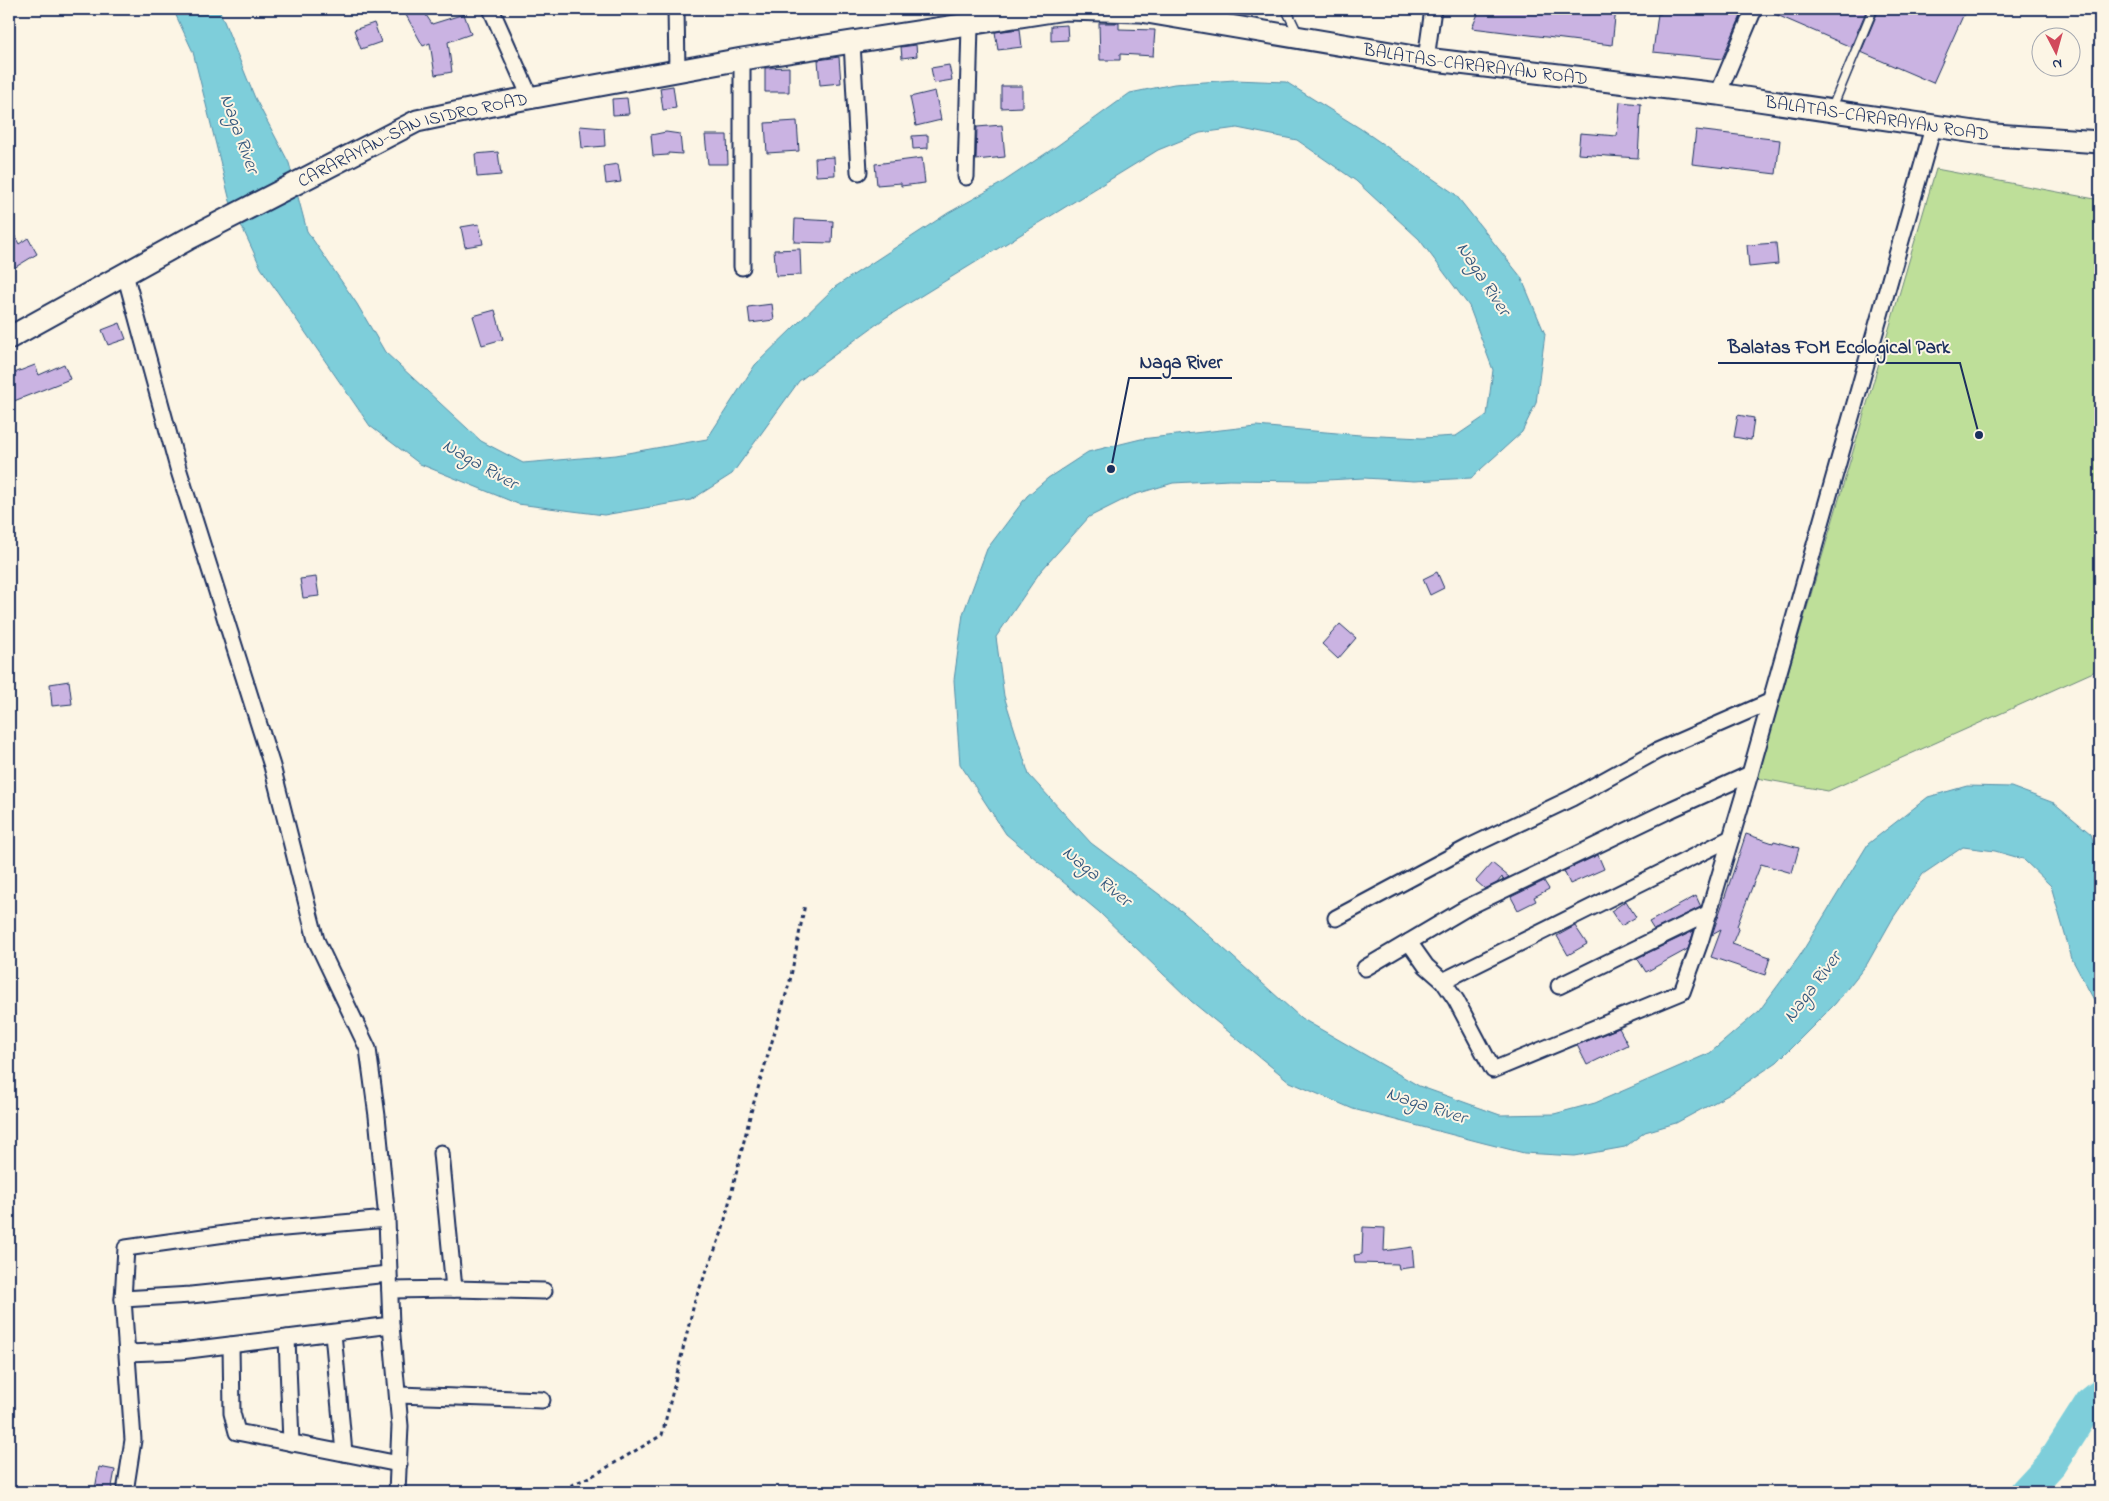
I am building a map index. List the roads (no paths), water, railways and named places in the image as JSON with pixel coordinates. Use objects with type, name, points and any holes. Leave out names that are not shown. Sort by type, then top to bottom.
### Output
[{"type":"main road","name":"BALATAS-CARARAYAN ROAD","points":[[852,42],[1065,10],[1141,12],[1426,59],[1831,109],[1995,135],[2100,142]]},
{"type":"main road","name":"CARARAYAN-SAN ISIDRO ROAD","points":[[9,338],[188,239],[417,121],[677,70],[852,42]]},
{"type":"street","points":[[491,9],[530,98]]},
{"type":"street","points":[[676,9],[677,70]]},
{"type":"street","points":[[1426,59],[1434,9]]},
{"type":"street","points":[[1718,94],[1754,9]]},
{"type":"street","points":[[966,177],[970,25]]},
{"type":"street","points":[[852,42],[859,172]]},
{"type":"street","points":[[742,59],[742,267]]},
{"type":"street","points":[[1409,942],[1426,966],[1443,981],[1456,1000],[1493,1070],[1682,992],[1710,913],[1732,838],[1934,124]]},
{"type":"street","points":[[125,274],[178,468],[272,766],[316,940],[368,1049],[378,1116],[387,1219],[391,1325],[398,1395],[399,1464],[397,1492]]},
{"type":"street","points":[[1336,918],[1469,847],[1572,798],[1657,751],[1769,702]]},
{"type":"street","points":[[1365,968],[1468,907],[1750,774]]},
{"type":"street","points":[[1443,981],[1732,838]]},
{"type":"street","points":[[1559,986],[1710,913]]},
{"type":"street","points":[[441,1153],[454,1289]]},
{"type":"street","points":[[124,1492],[132,1440],[123,1299],[126,1248],[239,1232],[387,1219]]},
{"type":"street","points":[[123,1299],[191,1295],[388,1274]]},
{"type":"street","points":[[390,1290],[544,1291]]},
{"type":"street","points":[[127,1353],[181,1351],[391,1325]]},
{"type":"street","points":[[333,1333],[344,1453]]},
{"type":"street","points":[[287,1338],[291,1443]]},
{"type":"street","points":[[231,1345],[232,1413],[237,1432],[399,1464]]},
{"type":"street","points":[[398,1395],[542,1400]]},
{"type":"lane","points":[[1286,9],[1300,38]]},
{"type":"lane","points":[[1831,109],[1873,9]]},
{"type":"water","points":[[173,9],[219,9],[255,98],[289,163],[307,231],[357,304],[385,352],[481,441],[523,463],[616,455],[707,439],[755,365],[835,287],[948,213],[1000,184],[1057,146],[1130,93],[1174,84],[1235,80],[1286,82],[1361,129],[1455,194],[1521,277],[1545,334],[1536,403],[1522,432],[1471,478],[1414,481],[1364,478],[1309,481],[1229,480],[1173,483],[1133,495],[1089,517],[1040,572],[996,637],[1004,696],[1029,775],[1091,843],[1184,913],[1301,1018],[1419,1086],[1500,1115],[1554,1114],[1595,1103],[1710,1053],[1759,1011],[1799,957],[1868,844],[1928,797],[1967,786],[2011,787],[2054,803],[2091,834],[2100,864],[2100,1011],[2072,959],[2051,886],[2023,859],[1995,851],[1963,847],[1923,874],[1893,918],[1867,964],[1835,1004],[1777,1062],[1730,1094],[1676,1123],[1645,1132],[1625,1147],[1575,1156],[1524,1153],[1353,1109],[1290,1082],[1191,1001],[1099,912],[1006,834],[960,764],[954,680],[963,614],[987,549],[1027,496],[1048,478],[1088,452],[1141,439],[1256,426],[1360,435],[1422,438],[1456,436],[1487,415],[1493,370],[1469,306],[1419,239],[1356,181],[1297,140],[1237,128],[1200,133],[1158,150],[885,318],[799,381],[732,474],[691,500],[604,515],[518,504],[420,464],[370,426],[261,268],[230,201],[193,52]]},
{"type":"waterway","points":[[2025,1492],[2051,1464],[2090,1403],[2100,1395]]},
{"type":"place","name":"Balatas FOM Ecological Park","points":[[1979,435]]},
{"type":"place","name":"Naga River","points":[[1111,469]]}]
